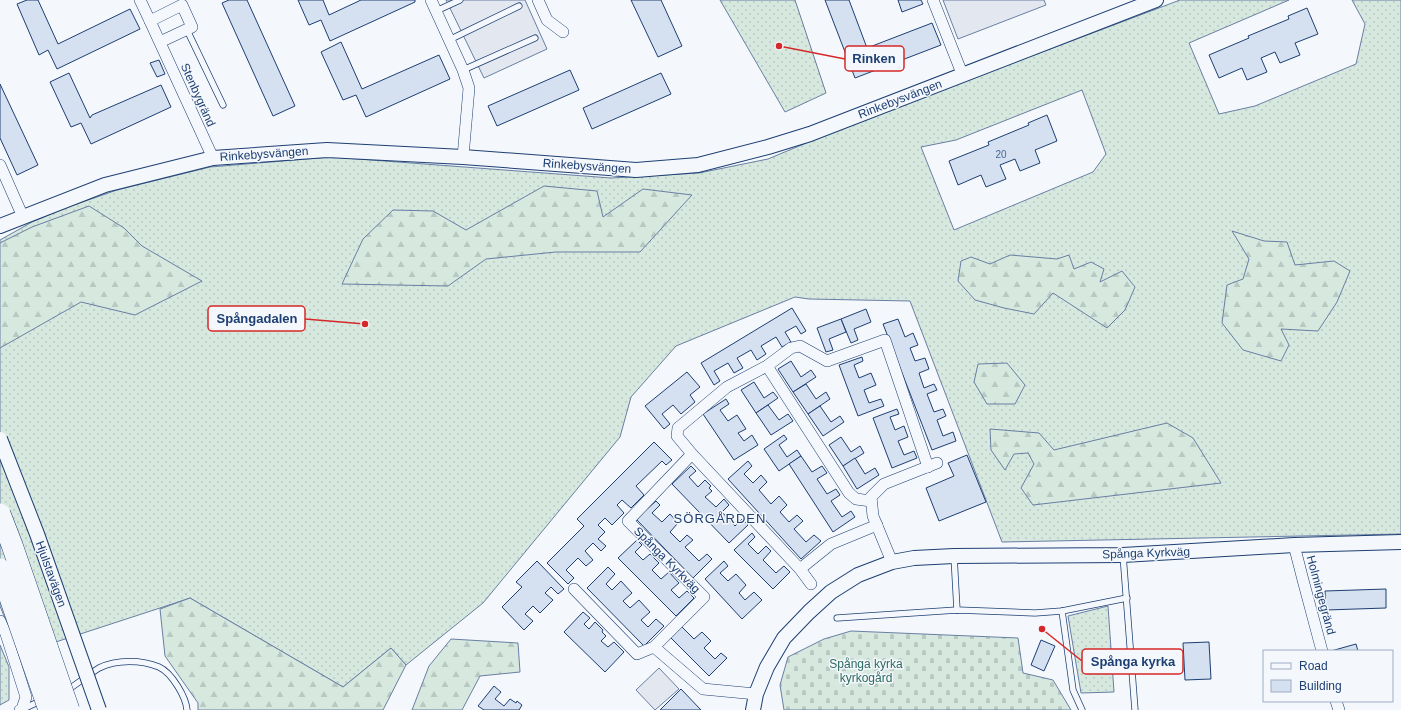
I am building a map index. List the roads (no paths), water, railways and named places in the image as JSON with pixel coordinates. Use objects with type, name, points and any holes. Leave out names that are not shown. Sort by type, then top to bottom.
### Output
[{"type":"highway","points":[[0,514],[12,545],[57,704]]},
{"type":"highway","points":[[0,569],[57,704]]},
{"type":"street","name":"Stenbygränd","points":[[140,0],[213,158]]},
{"type":"street","points":[[431,0],[464,70],[469,88],[463,157]]},
{"type":"street","points":[[538,0],[547,20],[563,32]]},
{"type":"street","points":[[933,0],[963,76]]},
{"type":"street","name":"Rinkebysvängen","points":[[0,226],[105,185],[213,158],[327,150],[463,157],[636,170],[698,165],[768,147],[810,134],[1156,0]]},
{"type":"street","points":[[150,21],[180,3],[192,27],[160,42]]},
{"type":"street","points":[[0,165],[23,217]]},
{"type":"street","points":[[811,584],[800,569],[692,454],[677,436],[678,428],[727,387],[767,366],[791,348],[800,346],[827,361],[885,340],[932,465],[884,484],[871,497],[873,516],[892,562]]},
{"type":"street","points":[[767,366],[849,493],[856,499],[871,501]]},
{"type":"street","name":"Hjulstavägen","points":[[0,439],[37,534],[98,710]]},
{"type":"street","name":"Spånga Kyrkväg","points":[[574,589],[637,654],[654,647],[704,597],[628,521],[692,454]]},
{"type":"street","points":[[800,569],[831,544],[877,525]]},
{"type":"street","name":"Spånga Kyrkväg","points":[[753,710],[756,694],[767,667],[784,638],[831,592],[858,575],[892,562],[914,558],[954,556],[1123,555],[1294,545],[1401,542]]},
{"type":"street","name":"Holmingegränd","points":[[1294,545],[1322,650]]},
{"type":"street","points":[[0,621],[6,634],[26,696],[21,709]]},
{"type":"street","points":[[654,647],[703,688],[756,694]]},
{"type":"lane","points":[[436,11],[460,0]]},
{"type":"lane","points":[[449,40],[519,6]]},
{"type":"lane","points":[[187,30],[223,105]]},
{"type":"lane","points":[[464,70],[534,38]]},
{"type":"lane","points":[[1123,555],[1135,710]]},
{"type":"lane","points":[[954,556],[958,610]]},
{"type":"lane","points":[[837,618],[958,610],[1035,613],[1062,611],[1127,598]]},
{"type":"lane","points":[[1062,611],[1073,690],[1082,710]]},
{"type":"lane","points":[[21,709],[36,703],[57,704],[100,668],[118,662],[143,663],[161,668],[176,683],[186,702],[187,710]]},
{"type":"place","name":"Rinken","points":[[779,46]]},
{"type":"place","name":"Spångadalen","points":[[365,324]]},
{"type":"place","name":"Spånga kyrka","points":[[1042,629]]},
{"type":"district","name":"SÖRGÅRDEN","points":[[720,518]]},
{"type":"park label","name":"Spånga kyrka kyrkogård","points":[[866,671]]}]
